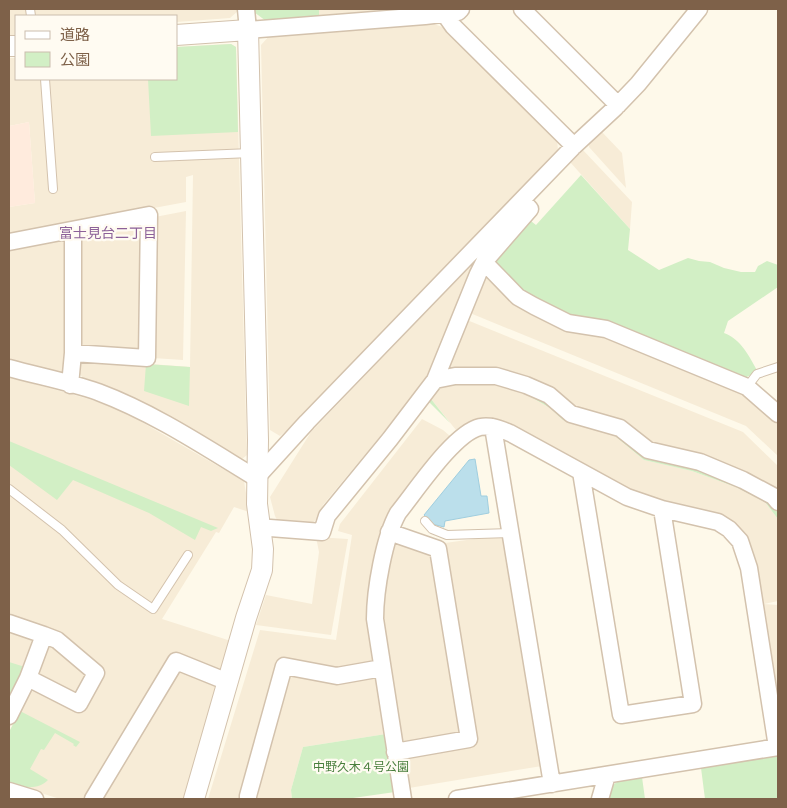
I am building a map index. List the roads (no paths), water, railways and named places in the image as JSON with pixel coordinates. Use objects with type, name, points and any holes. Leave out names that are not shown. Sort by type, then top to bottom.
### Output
[{"type":"street","points":[[194,799],[246,618],[262,570],[263,549],[257,504],[256,478],[258,440],[246,9]]},
{"type":"street","points":[[178,35],[442,11],[458,12],[460,9]]},
{"type":"street","points":[[522,9],[618,105]]},
{"type":"street","points":[[256,478],[307,422],[574,146],[638,84],[699,9]]},
{"type":"street","points":[[442,11],[453,26],[574,146]]},
{"type":"street","points":[[261,529],[322,532],[327,516],[435,380],[484,262],[530,209],[522,200]]},
{"type":"street","points":[[9,242],[149,215],[147,358],[73,353]]},
{"type":"street","points":[[70,385],[73,353],[74,230]]},
{"type":"street","points":[[484,262],[518,297],[568,323],[606,329],[747,387],[778,414]]},
{"type":"street","points":[[9,368],[96,392],[143,412],[256,478]]},
{"type":"street","points":[[435,380],[455,376],[496,376],[526,385],[549,395],[571,414],[620,428],[648,450],[700,462],[742,480],[773,496],[778,502]]},
{"type":"street","points":[[403,799],[382,668],[375,618],[375,601],[389,532],[398,513],[459,438],[468,431],[482,427],[493,427],[521,438],[627,497],[718,522],[729,529],[740,541],[749,568],[778,747],[457,799]]},
{"type":"street","points":[[493,427],[552,784]]},
{"type":"street","points":[[581,472],[621,715],[693,704],[662,508]]},
{"type":"street","points":[[389,532],[438,549],[469,739],[395,752]]},
{"type":"street","points":[[9,623],[57,640],[96,673],[79,704],[28,678]]},
{"type":"street","points":[[9,716],[28,678],[44,635]]},
{"type":"street","points":[[93,799],[176,661],[228,682]]},
{"type":"street","points":[[248,799],[284,666],[337,676],[382,668]]},
{"type":"street","points":[[600,799],[607,775]]},
{"type":"street","points":[[9,791],[35,799]]},
{"type":"lane","points":[[45,80],[53,189]]},
{"type":"lane","points":[[155,156],[251,153]]},
{"type":"lane","points":[[747,387],[757,374],[778,366]]},
{"type":"lane","points":[[9,489],[62,530],[118,585],[153,609],[188,554]]},
{"type":"lane","points":[[425,521],[432,529],[447,534],[511,532]]},
{"type":"water","points":[[475,459],[481,496],[487,496],[489,513],[445,521],[444,527],[432,524],[424,515],[469,460]]},
{"type":"district","name":"富士見台二丁目","points":[[108,234]]},
{"type":"park label","name":"中野久木４号公園","points":[[361,768]]}]
